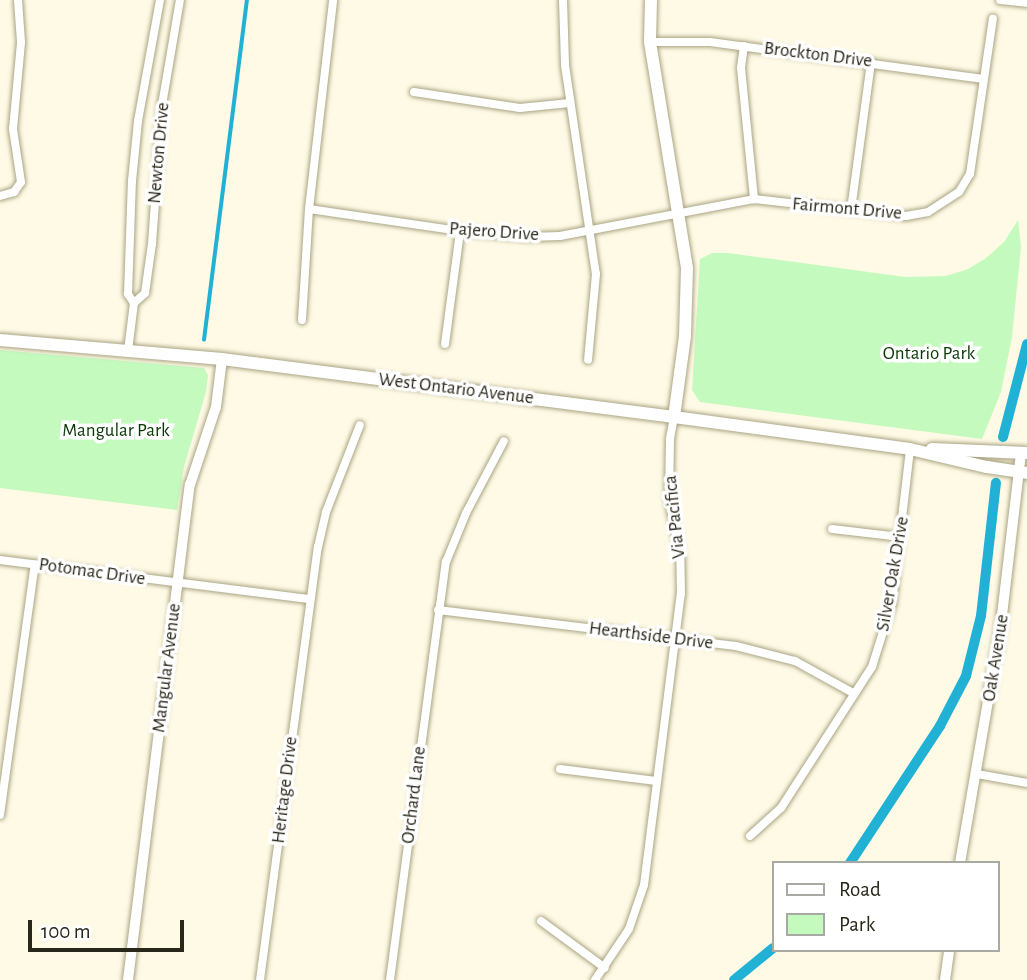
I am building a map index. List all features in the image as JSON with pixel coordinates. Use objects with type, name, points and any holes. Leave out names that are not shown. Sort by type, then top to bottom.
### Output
[{"type":"main road","name":"Via Pacifica","points":[[651,0],[650,42],[687,268],[684,336],[674,417]]},
{"type":"main road","name":"West Ontario Avenue","points":[[0,340],[222,359],[674,417],[911,449],[987,467],[1023,472]]},
{"type":"main road","name":"West Ontario Avenue","points":[[911,449],[1024,453]]},
{"type":"street","points":[[0,196],[15,192],[21,182],[13,121],[21,42],[18,0]]},
{"type":"street","name":"Newton Drive","points":[[134,303],[128,294],[127,266],[132,181],[138,121],[160,0]]},
{"type":"street","name":"Newton Drive","points":[[128,351],[134,303],[145,293],[152,244],[162,105],[180,0]]},
{"type":"street","points":[[302,320],[309,209],[333,0]]},
{"type":"street","points":[[563,0],[570,103],[596,274],[588,360]]},
{"type":"street","points":[[1000,0],[1027,3]]},
{"type":"street","name":"Fairmont Drive","points":[[678,214],[754,199],[906,216],[928,212],[959,192],[970,174],[976,150],[993,19]]},
{"type":"street","name":"Brockton Drive","points":[[650,42],[710,42],[984,79]]},
{"type":"street","points":[[744,46],[741,68],[754,199]]},
{"type":"street","points":[[851,210],[871,62]]},
{"type":"street","points":[[414,92],[520,108],[570,103]]},
{"type":"street","name":"Pajero Drive","points":[[309,209],[460,231],[528,237],[560,236],[678,214]]},
{"type":"street","points":[[445,344],[460,231]]},
{"type":"street","name":"Mangular Avenue","points":[[128,980],[190,485],[216,408],[222,359]]},
{"type":"street","name":"Via Pacifica","points":[[595,980],[629,929],[644,885],[681,594],[680,555],[669,498],[670,439],[674,417]]},
{"type":"street","name":"Heritage Drive","points":[[260,980],[309,599],[327,513],[360,425]]},
{"type":"street","name":"Orchard Lane","points":[[390,980],[446,562],[466,513],[504,441]]},
{"type":"street","name":"Silver Oak Drive","points":[[750,836],[781,808],[872,667],[885,632],[911,449]]},
{"type":"street","name":"Oak Avenue","points":[[960,861],[1000,632],[1024,453]]},
{"type":"street","points":[[832,529],[900,537]]},
{"type":"street","name":"Potomac Drive","points":[[0,559],[309,599]]},
{"type":"street","points":[[0,815],[35,564]]},
{"type":"street","name":"Hearthside Drive","points":[[438,610],[736,646],[778,655],[813,669],[855,694]]},
{"type":"street","points":[[560,769],[656,781]]},
{"type":"street","points":[[977,774],[1027,783]]},
{"type":"street","points":[[541,921],[605,968]]},
{"type":"street","points":[[945,980],[949,952]]},
{"type":"green space","name":"Ontario Park","points":[[1018,220],[1021,247],[1012,337],[1001,392],[982,439],[700,402],[692,390],[700,259],[712,253],[728,253],[905,277],[946,276],[968,269],[986,258],[1004,242]]},
{"type":"green space","name":"Mangular Park","points":[[0,350],[204,368],[208,375],[206,392],[184,467],[177,510],[0,488]]},
{"type":"waterway","points":[[204,340],[247,0]]},
{"type":"waterway","points":[[1003,437],[1027,344]]},
{"type":"waterway","points":[[851,861],[940,726],[966,676],[981,616],[996,483]]},
{"type":"waterway","points":[[734,980],[772,949]]}]
